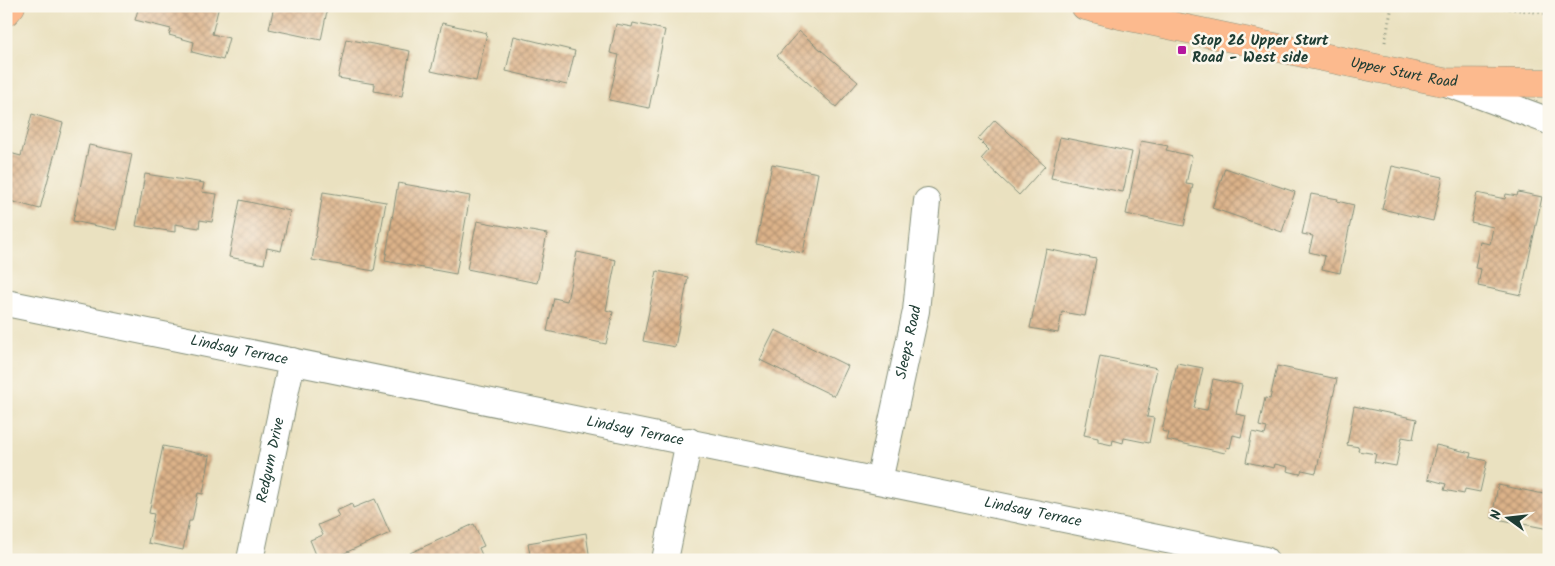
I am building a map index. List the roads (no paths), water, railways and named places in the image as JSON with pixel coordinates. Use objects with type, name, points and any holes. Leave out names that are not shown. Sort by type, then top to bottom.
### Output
[{"type":"main road","points":[[6,12],[11,6]]},
{"type":"main road","name":"Upper Sturt Road","points":[[1085,6],[1120,15],[1443,82],[1549,83]]},
{"type":"street","points":[[1443,82],[1549,121]]},
{"type":"street","name":"Sleeps Road","points":[[879,481],[916,311],[927,200]]},
{"type":"street","name":"Lindsay Terrace","points":[[6,303],[1266,560]]},
{"type":"street","name":"Redgum Drive","points":[[250,560],[292,361]]},
{"type":"street","points":[[665,560],[689,441]]},
{"type":"place","name":"Stop 26 Upper Sturt Road - West side","points":[[1182,50]]}]
